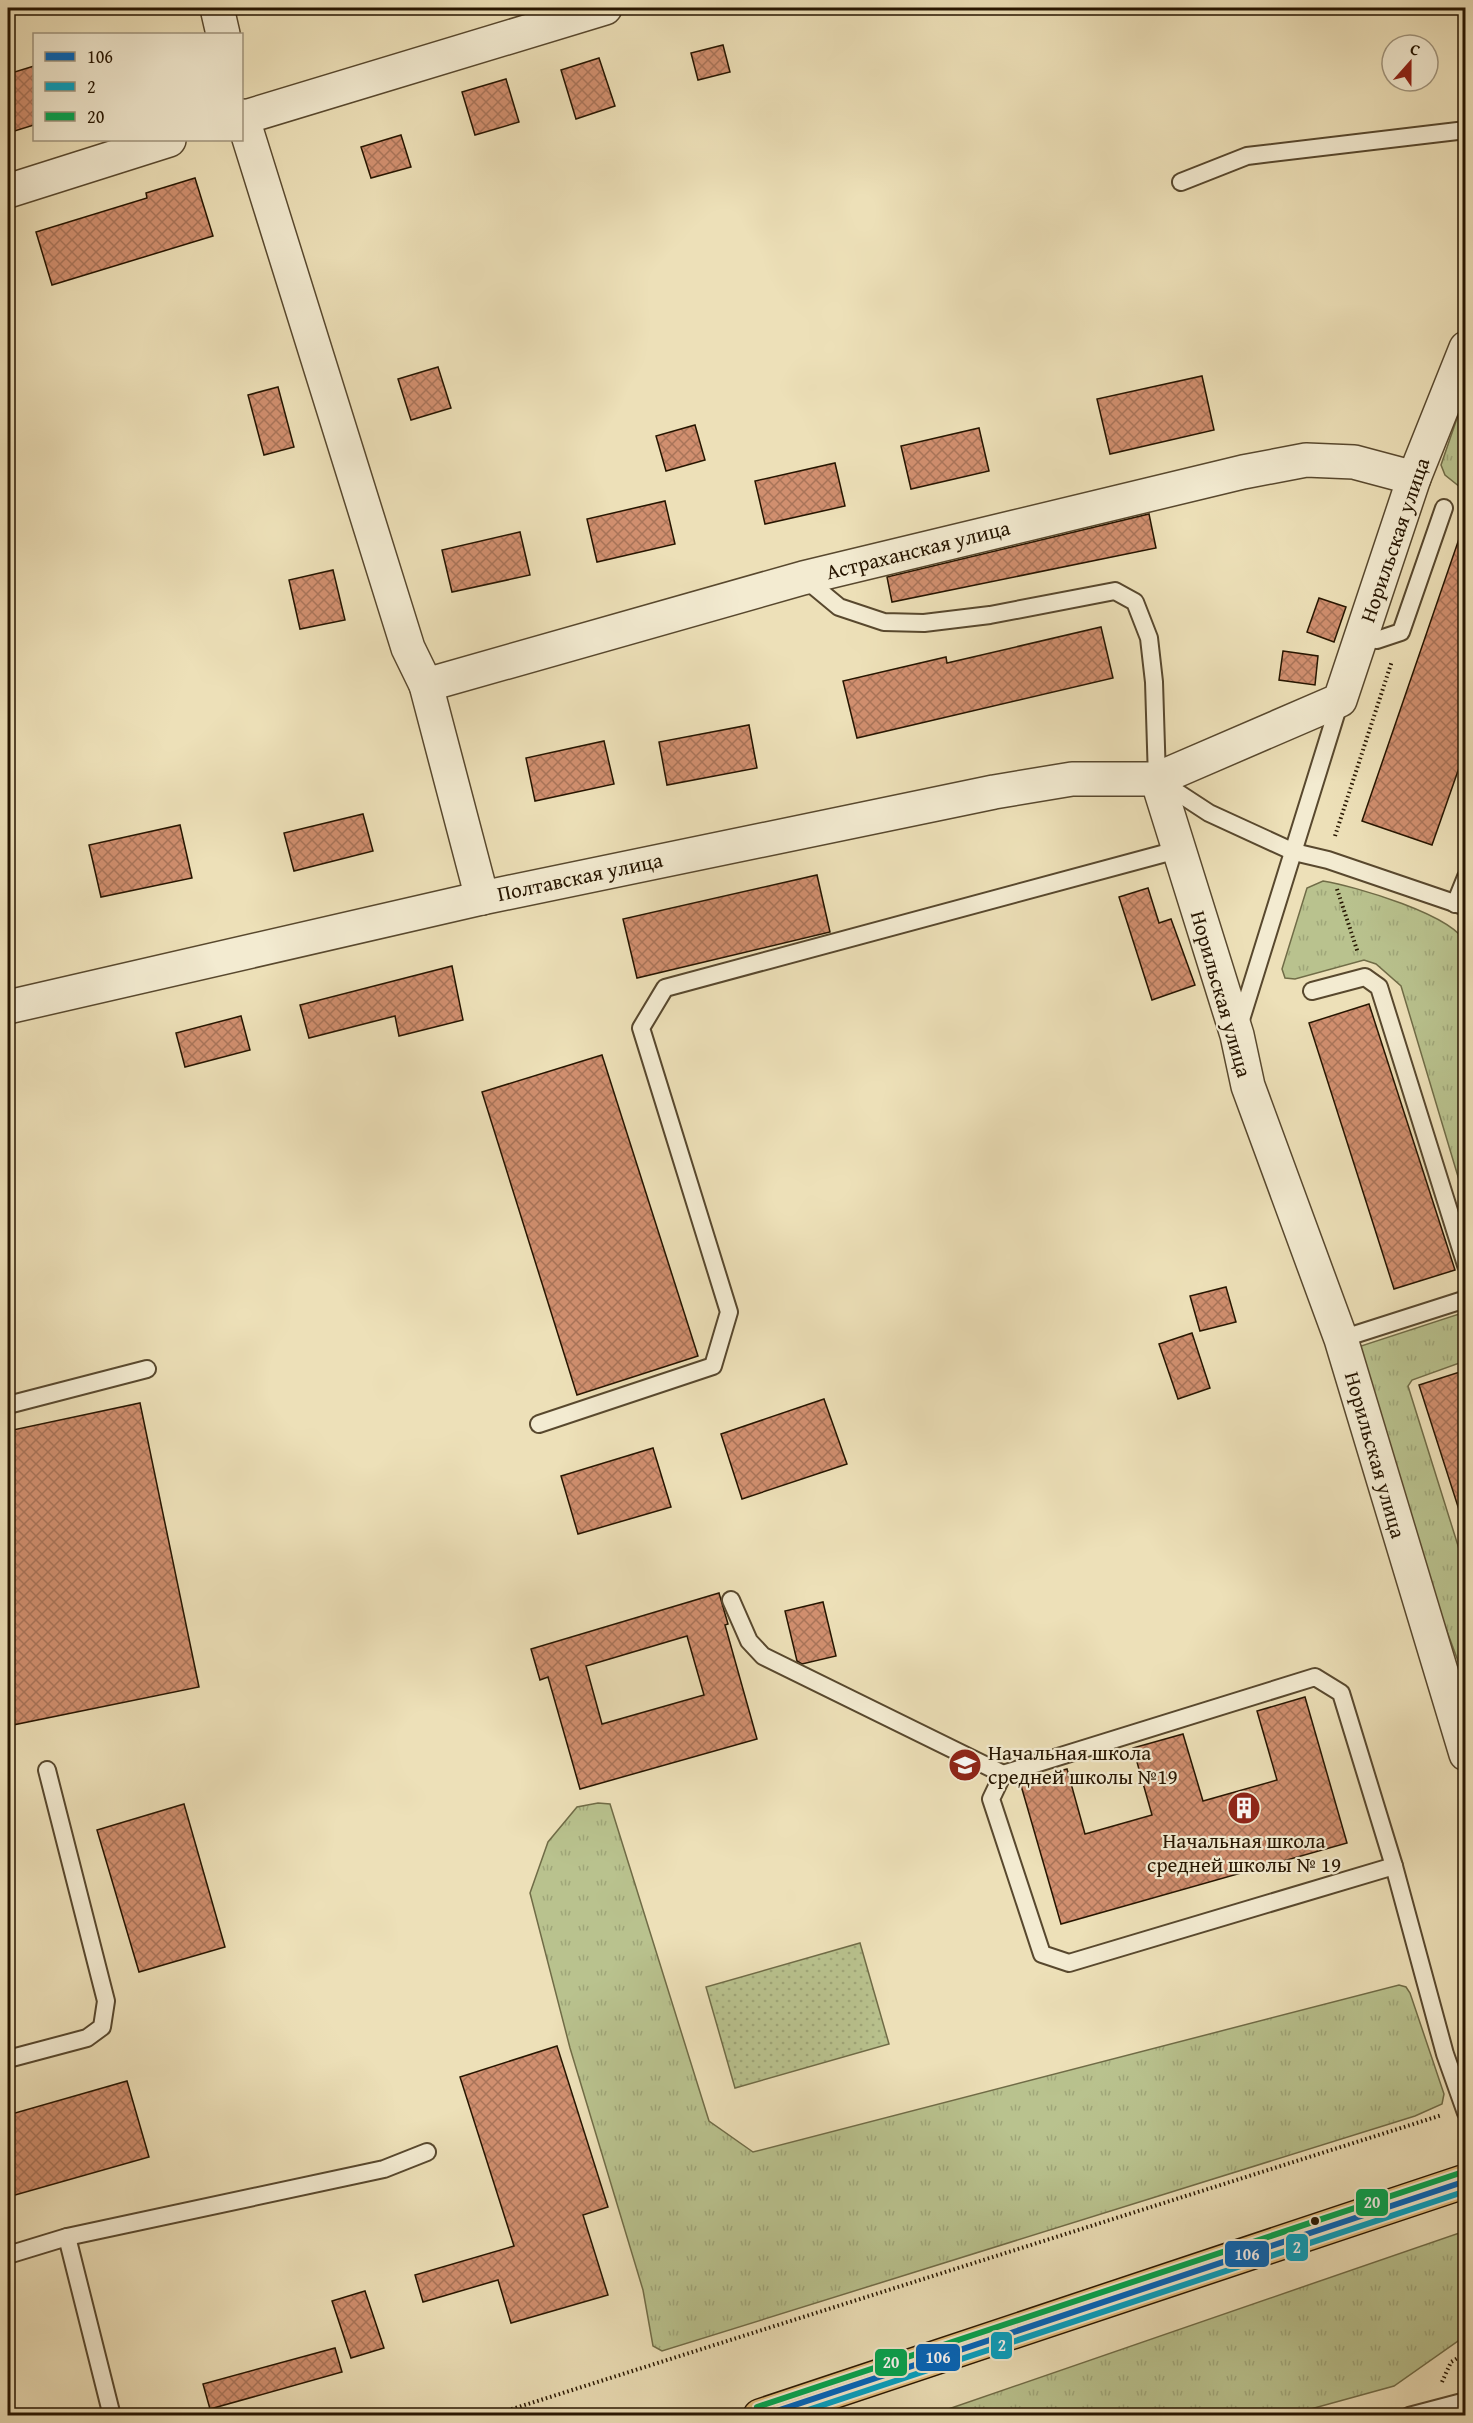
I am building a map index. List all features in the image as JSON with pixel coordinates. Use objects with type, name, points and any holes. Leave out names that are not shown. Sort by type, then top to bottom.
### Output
[{"type":"main road","points":[[760,2415],[1466,2181]]},
{"type":"street","points":[[217,8],[223,33]]},
{"type":"street","points":[[243,117],[605,8]]},
{"type":"street","points":[[243,120],[408,648],[426,685],[482,898]]},
{"type":"street","points":[[8,191],[166,141]]},
{"type":"street","name":"Норильская улица","points":[[1340,700],[1414,478],[1465,350]]},
{"type":"street","name":"Астраханская улица","points":[[426,685],[803,578],[1243,472],[1306,459],[1354,462],[1414,478]]},
{"type":"street","points":[[1157,778],[1340,700]]},
{"type":"street","name":"Норильская улица","points":[[1157,778],[1177,850],[1236,1035],[1248,1086],[1341,1339],[1460,1718],[1466,1754]]},
{"type":"street","name":"Полтавская улица","points":[[8,1007],[482,898],[1005,790],[1072,779],[1157,778]]},
{"type":"lane","points":[[1181,182],[1247,156],[1466,130]]},
{"type":"lane","points":[[1362,636],[1377,640],[1401,632],[1444,508]]},
{"type":"lane","points":[[803,578],[839,607],[884,622],[924,623],[990,615],[1115,591],[1135,602],[1149,638],[1154,682],[1157,778],[1209,813],[1294,852],[1328,860],[1460,906],[1466,877]]},
{"type":"lane","points":[[1236,1035],[1340,700]]},
{"type":"lane","points":[[539,1424],[713,1366],[726,1323],[729,1312],[641,1028],[665,988],[1177,850]]},
{"type":"lane","points":[[1312,991],[1365,977],[1379,987],[1466,1265]]},
{"type":"lane","points":[[1341,1339],[1466,1299]]},
{"type":"lane","points":[[8,1405],[147,1369]]},
{"type":"lane","points":[[731,1599],[749,1641],[763,1656],[1002,1774],[1315,1677],[1341,1693],[1394,1866],[1445,2054],[1465,2110]]},
{"type":"lane","points":[[8,2059],[87,2038],[102,2027],[106,2001],[46,1770]]},
{"type":"lane","points":[[1002,1774],[992,1799],[1042,1954],[1069,1963],[1394,1866]]},
{"type":"lane","points":[[8,2255],[67,2237],[384,2169],[427,2152]]},
{"type":"lane","points":[[67,2237],[112,2415]]},
{"type":"lane","points":[[1409,2415],[1426,2413],[1466,2400]]},
{"type":"path","points":[[1365,977],[1328,860],[1401,632]]},
{"type":"path","points":[[490,2415],[1465,2110]]},
{"type":"path","points":[[1451,2362],[1466,2353]]},
{"type":"green space","points":[[1465,395],[1466,491],[1445,475],[1441,465]]},
{"type":"green space","points":[[1323,881],[1379,895],[1424,913],[1458,933],[1466,944],[1465,1200],[1401,986],[1376,964],[1364,960],[1295,979],[1285,978],[1282,969],[1307,888]]},
{"type":"green space","points":[[1462,1313],[1465,1316],[1465,1361],[1412,1380],[1408,1386],[1465,1568],[1465,1680],[1420,1558],[1358,1354],[1361,1346]]},
{"type":"green space","points":[[598,1803],[610,1804],[709,2121],[753,2152],[1399,1985],[1406,1987],[1410,1993],[1444,2094],[1442,2104],[1415,2116],[662,2351],[653,2346],[643,2290],[570,2048],[530,1893],[548,1842],[577,1807]]},
{"type":"green space","points":[[860,1943],[889,2044],[735,2088],[706,1987]]},
{"type":"green space","points":[[1465,2231],[1465,2336],[1394,2386],[1289,2415],[931,2415]]},
{"type":"building","points":[[723,45],[730,72],[698,80],[691,53]]},
{"type":"building","points":[[599,58],[615,106],[576,119],[561,70]]},
{"type":"building","points":[[33,66],[33,125],[8,133],[8,74]]},
{"type":"building","points":[[506,79],[519,122],[475,135],[462,92]]},
{"type":"building","points":[[401,135],[411,167],[371,178],[361,147]]},
{"type":"building","points":[[195,178],[213,236],[52,285],[36,232],[147,198],[146,193]]},
{"type":"building","points":[[438,367],[451,408],[411,420],[398,379]]},
{"type":"building","points":[[1202,376],[1214,430],[1110,454],[1097,399]]},
{"type":"building","points":[[278,387],[294,447],[264,455],[248,395]]},
{"type":"building","points":[[695,425],[705,460],[666,471],[656,436]]},
{"type":"building","points":[[979,428],[989,471],[911,489],[901,446]]},
{"type":"building","points":[[835,463],[845,506],[765,524],[755,481]]},
{"type":"building","points":[[665,501],[675,544],[597,562],[587,519]]},
{"type":"building","points":[[1149,514],[1156,548],[892,602],[887,577]]},
{"type":"building","points":[[520,532],[530,575],[452,592],[442,550]]},
{"type":"building","points":[[1461,533],[1466,534],[1466,748],[1432,845],[1362,821]]},
{"type":"building","points":[[333,570],[345,620],[300,629],[289,580]]},
{"type":"building","points":[[1319,598],[1346,607],[1334,642],[1307,632]]},
{"type":"building","points":[[1101,627],[1113,678],[857,738],[843,681],[946,657],[947,663]]},
{"type":"building","points":[[1283,651],[1318,656],[1315,685],[1279,680]]},
{"type":"building","points":[[749,725],[757,768],[667,785],[659,742]]},
{"type":"building","points":[[604,741],[614,784],[535,801],[526,758]]},
{"type":"building","points":[[363,814],[373,851],[294,871],[284,833]]},
{"type":"building","points":[[180,825],[192,878],[101,897],[89,845]]},
{"type":"building","points":[[817,875],[830,932],[637,978],[623,919]]},
{"type":"building","points":[[1148,888],[1159,923],[1171,919],[1195,985],[1152,1000],[1119,897]]},
{"type":"building","points":[[452,966],[463,1020],[399,1036],[395,1016],[309,1038],[300,1005]]},
{"type":"building","points":[[1369,1004],[1455,1270],[1394,1289],[1309,1023]]},
{"type":"building","points":[[241,1016],[250,1050],[185,1067],[176,1033]]},
{"type":"building","points":[[602,1055],[698,1356],[577,1395],[482,1092]]},
{"type":"building","points":[[1226,1287],[1236,1322],[1200,1331],[1190,1296]]},
{"type":"building","points":[[1192,1333],[1210,1388],[1178,1399],[1159,1344]]},
{"type":"building","points":[[1466,1370],[1466,1512],[1460,1513],[1419,1385]]},
{"type":"building","points":[[824,1399],[847,1464],[742,1499],[721,1434]]},
{"type":"building","points":[[140,1403],[199,1687],[8,1726],[8,1431]]},
{"type":"building","points":[[653,1448],[671,1507],[578,1534],[561,1476]]},
{"type":"building","points":[[719,1593],[728,1624],[725,1625],[757,1739],[580,1789],[548,1677],[540,1680],[531,1649]],"holes":[[[687,1636],[704,1695],[602,1724],[586,1666]]]},
{"type":"building","points":[[823,1602],[836,1656],[802,1664],[797,1661],[785,1611]]},
{"type":"building","name":"Начальная школа средней школы № 19","points":[[1305,1697],[1347,1843],[1061,1924],[1020,1782],[1067,1769],[1085,1834],[1152,1815],[1133,1748],[1183,1734],[1203,1801],[1277,1780],[1257,1711]]},
{"type":"building","points":[[184,1804],[225,1947],[139,1972],[97,1830]]},
{"type":"building","points":[[557,2046],[608,2207],[583,2215],[608,2295],[511,2323],[498,2280],[423,2302],[415,2275],[514,2246],[460,2077]]},
{"type":"building","points":[[127,2081],[149,2157],[8,2197],[8,2115]]},
{"type":"building","points":[[365,2291],[384,2348],[351,2358],[332,2301]]},
{"type":"building","points":[[335,2348],[342,2372],[210,2409],[203,2384]]},
{"type":"transit line","name":"20","points":[[757,2407],[1463,2172]]},
{"type":"transit line","name":"106","points":[[762,2416],[1466,2181]]},
{"type":"transit line","name":"2","points":[[790,2416],[1466,2191]]},
{"type":"place","name":"Начальная школа средней школы №19","points":[[965,1765]]},
{"type":"place","name":"Начальная школа средней школы № 19","points":[[1244,1808]]}]
